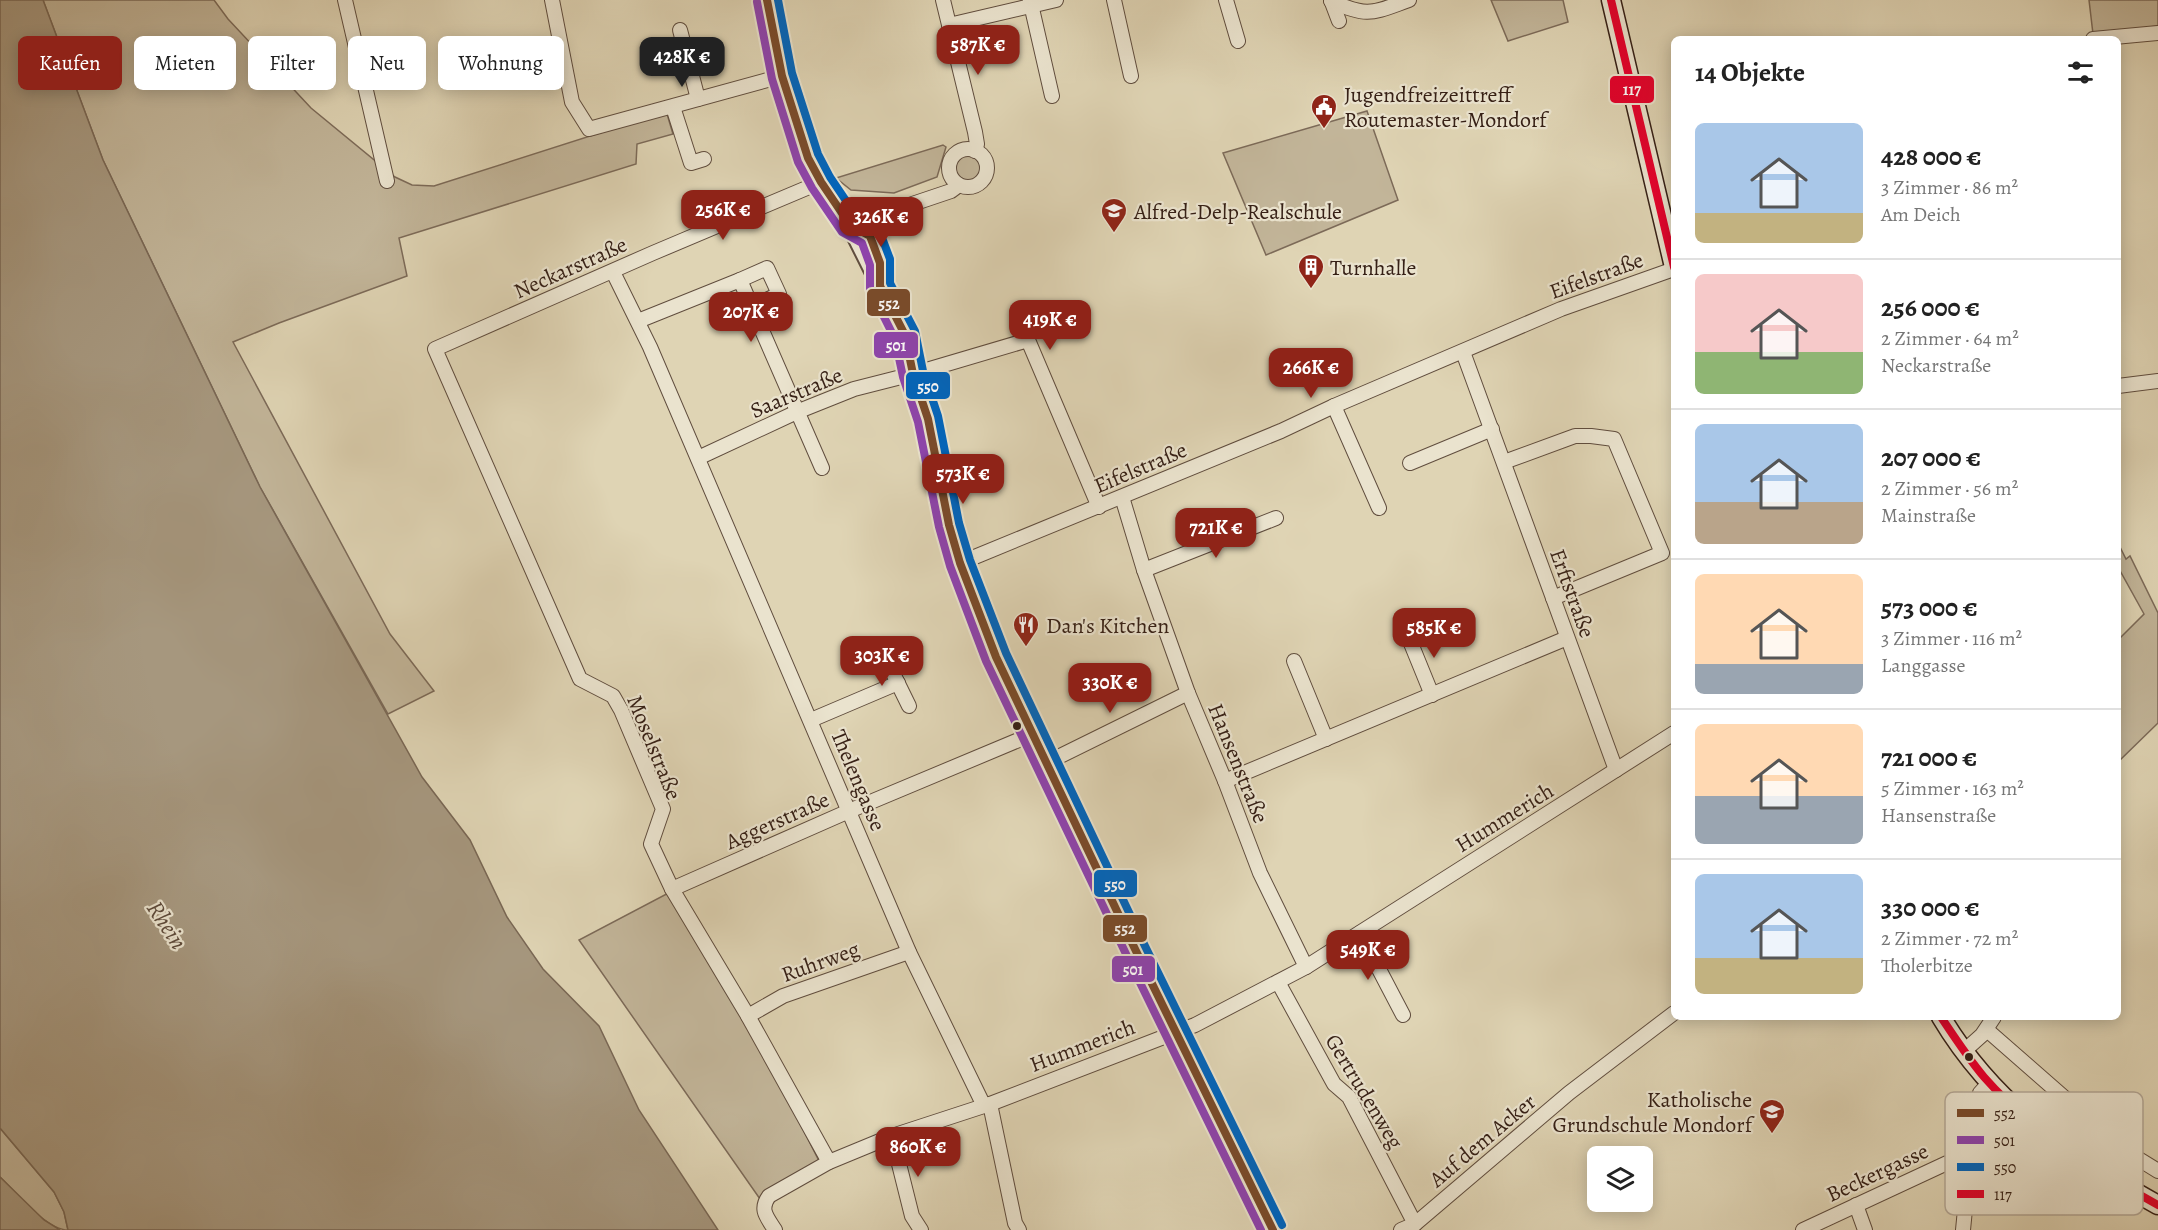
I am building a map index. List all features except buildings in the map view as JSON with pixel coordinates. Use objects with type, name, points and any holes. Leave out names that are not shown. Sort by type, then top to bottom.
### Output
[{"type":"main road","points":[[1611,0],[1671,255]]},
{"type":"main road","points":[[1943,1020],[1963,1052],[1998,1092]]},
{"type":"main road","points":[[2143,1197],[2158,1205]]},
{"type":"street","points":[[345,0],[387,181]]},
{"type":"street","points":[[552,0],[572,102],[589,129],[782,76]]},
{"type":"street","points":[[767,0],[782,76],[808,158],[820,182],[850,225],[904,335],[913,374],[928,418],[949,525],[960,563],[996,657],[1273,1230]]},
{"type":"street","points":[[943,0],[975,132],[977,144],[975,151]]},
{"type":"street","points":[[949,25],[1031,3],[1056,0]]},
{"type":"street","points":[[1114,0],[1131,76]]},
{"type":"street","points":[[1226,0],[1238,41]]},
{"type":"street","points":[[1331,1],[1354,11],[1372,13],[1409,0]]},
{"type":"street","points":[[1331,1],[1339,21]]},
{"type":"street","points":[[1031,3],[1052,96]]},
{"type":"street","points":[[681,30],[698,99]]},
{"type":"street","points":[[2121,36],[2158,33]]},
{"type":"street","points":[[673,107],[691,163],[704,159]]},
{"type":"street","points":[[961,151],[975,151],[986,162],[985,177],[973,187],[959,185],[950,174],[951,160],[961,151]]},
{"type":"street","name":"Neckarstraße","points":[[435,349],[820,182]]},
{"type":"street","points":[[850,225],[951,191],[959,185]]},
{"type":"street","points":[[638,321],[767,268],[779,294],[752,308]]},
{"type":"street","name":"Eifelstraße","points":[[960,563],[1281,431],[1561,309],[1671,269]]},
{"type":"street","name":"Thelengasse","points":[[613,272],[638,321],[698,458],[909,952],[987,1105],[1015,1223],[1019,1230]]},
{"type":"street","points":[[740,280],[822,468]]},
{"type":"street","name":"Saarstraße","points":[[698,458],[799,411],[854,389],[913,374],[1028,339],[1099,507]]},
{"type":"street","name":"Moselstraße","points":[[435,349],[580,679],[613,696],[621,710],[663,809],[651,844],[672,889],[748,1016],[829,1162]]},
{"type":"street","name":"Erftstraße","points":[[1463,352],[1616,770]]},
{"type":"street","points":[[2121,386],[2158,381]]},
{"type":"street","points":[[1334,406],[1379,508]]},
{"type":"street","points":[[1410,463],[1492,429]]},
{"type":"street","points":[[1504,462],[1575,436],[1614,439],[1662,553],[1553,598]]},
{"type":"street","name":"Hansenstraße","points":[[1122,497],[1144,570],[1188,693],[1260,873],[1306,967]]},
{"type":"street","points":[[1144,570],[1276,518]]},
{"type":"street","points":[[1408,636],[1432,695]]},
{"type":"street","points":[[1225,781],[1567,638]]},
{"type":"street","points":[[884,655],[909,706]]},
{"type":"street","points":[[1294,661],[1326,739]]},
{"type":"street","points":[[811,720],[898,683]]},
{"type":"street","points":[[1046,763],[1188,693]]},
{"type":"street","name":"Aggerstraße","points":[[672,889],[849,811],[1033,734]]},
{"type":"street","name":"Hummerich","points":[[775,1230],[763,1211],[764,1203],[769,1196],[829,1162],[892,1136],[987,1105],[1175,1031],[1196,1025],[1306,967],[1671,736]]},
{"type":"street","points":[[1360,933],[1403,1015]]},
{"type":"street","name":"Ruhrweg","points":[[748,1016],[783,996],[909,952]]},
{"type":"street","name":"Gertrudenweg","points":[[1278,982],[1334,1084],[1349,1097],[1415,1224]]},
{"type":"street","name":"Auf dem Acker","points":[[1401,1230],[1415,1224],[1569,1094],[1671,1015]]},
{"type":"street","points":[[1963,1052],[1987,1030],[1992,1020]]},
{"type":"street","points":[[1987,1030],[2058,1092]]},
{"type":"street","points":[[1981,1092],[1989,1083]]},
{"type":"street","points":[[892,1136],[912,1216],[921,1230]]},
{"type":"street","points":[[2143,1162],[2158,1171]]},
{"type":"street","name":"Beckergasse","points":[[1803,1230],[1945,1164]]},
{"type":"street","points":[[1856,1205],[1865,1230]]},
{"type":"street","points":[[1963,1230],[1965,1215]]},
{"type":"shaded area","points":[[43,0],[214,0],[248,40],[248,90],[294,90],[311,108],[395,177],[412,185],[434,186],[662,113],[667,114],[673,134],[637,144],[636,164],[399,238],[407,276],[233,342],[390,634],[434,691],[388,714],[260,487],[103,160],[77,90],[122,90],[122,36],[56,36]]},
{"type":"shaded area","points":[[1491,0],[1563,0],[1568,22],[1508,41]]},
{"type":"shaded area","points":[[2089,0],[2158,0],[2158,26],[2093,34]]},
{"type":"shaded area","points":[[1367,111],[1398,200],[1266,255],[1223,153]]},
{"type":"shaded area","points":[[943,145],[946,147],[937,177],[894,193],[851,190],[836,178]]},
{"type":"shaded area","points":[[968,154],[978,158],[982,168],[978,178],[968,182],[958,178],[954,168],[958,158]]},
{"type":"shaded area","points":[[2121,549],[2126,559],[2130,556],[2158,613],[2158,723],[2121,759],[2121,637],[2144,614],[2121,572]]},
{"type":"shaded area","points":[[676,889],[748,1020],[820,1163],[760,1199],[579,940]]},
{"type":"shaded area","points":[[0,1128],[54,1192],[64,1212],[68,1230],[50,1224],[41,1217],[0,1177]]},
{"type":"water","name":"Rhein","points":[[0,0],[43,0],[56,36],[18,36],[18,90],[77,90],[103,160],[260,487],[422,777],[470,840],[507,917],[543,969],[599,1026],[639,1110],[718,1230],[68,1230],[64,1212],[54,1192],[0,1128]]},
{"type":"water","points":[[0,1177],[44,1220],[60,1230],[0,1230]]},
{"type":"transit line","name":"552","points":[[767,0],[782,76],[808,158],[850,225],[870,236],[880,263],[880,286],[905,335],[913,374],[928,419],[949,525],[960,563],[996,657],[1135,949],[1273,1230]]},
{"type":"transit line","name":"550","points":[[778,0],[792,73],[818,154],[830,177],[857,217],[879,230],[890,259],[890,283],[915,331],[923,371],[938,416],[959,523],[970,560],[1006,653],[1144,944],[1282,1225]]},
{"type":"transit line","name":"117","points":[[1611,0],[1671,254]]},
{"type":"transit line","name":"501","points":[[757,2],[772,79],[798,162],[812,188],[842,232],[862,243],[870,265],[870,289],[895,339],[903,377],[918,422],[939,527],[950,566],[986,661],[1261,1230]]},
{"type":"transit line","name":"117","points":[[1943,1020],[1967,1055],[1998,1092]]},
{"type":"transit line","name":"117","points":[[2143,1196],[2158,1205]]},
{"type":"place","name":"Jugendfreizeittreff Routemaster-Mondorf","points":[[1324,130]]},
{"type":"place","name":"Alfred-Delp-Realschule","points":[[1114,234]]},
{"type":"place","name":"Turnhalle","points":[[1311,290]]},
{"type":"place","name":"Dan's Kitchen","points":[[1026,648]]},
{"type":"place","name":"Katholische Grundschule Mondorf","points":[[1772,1135]]}]
